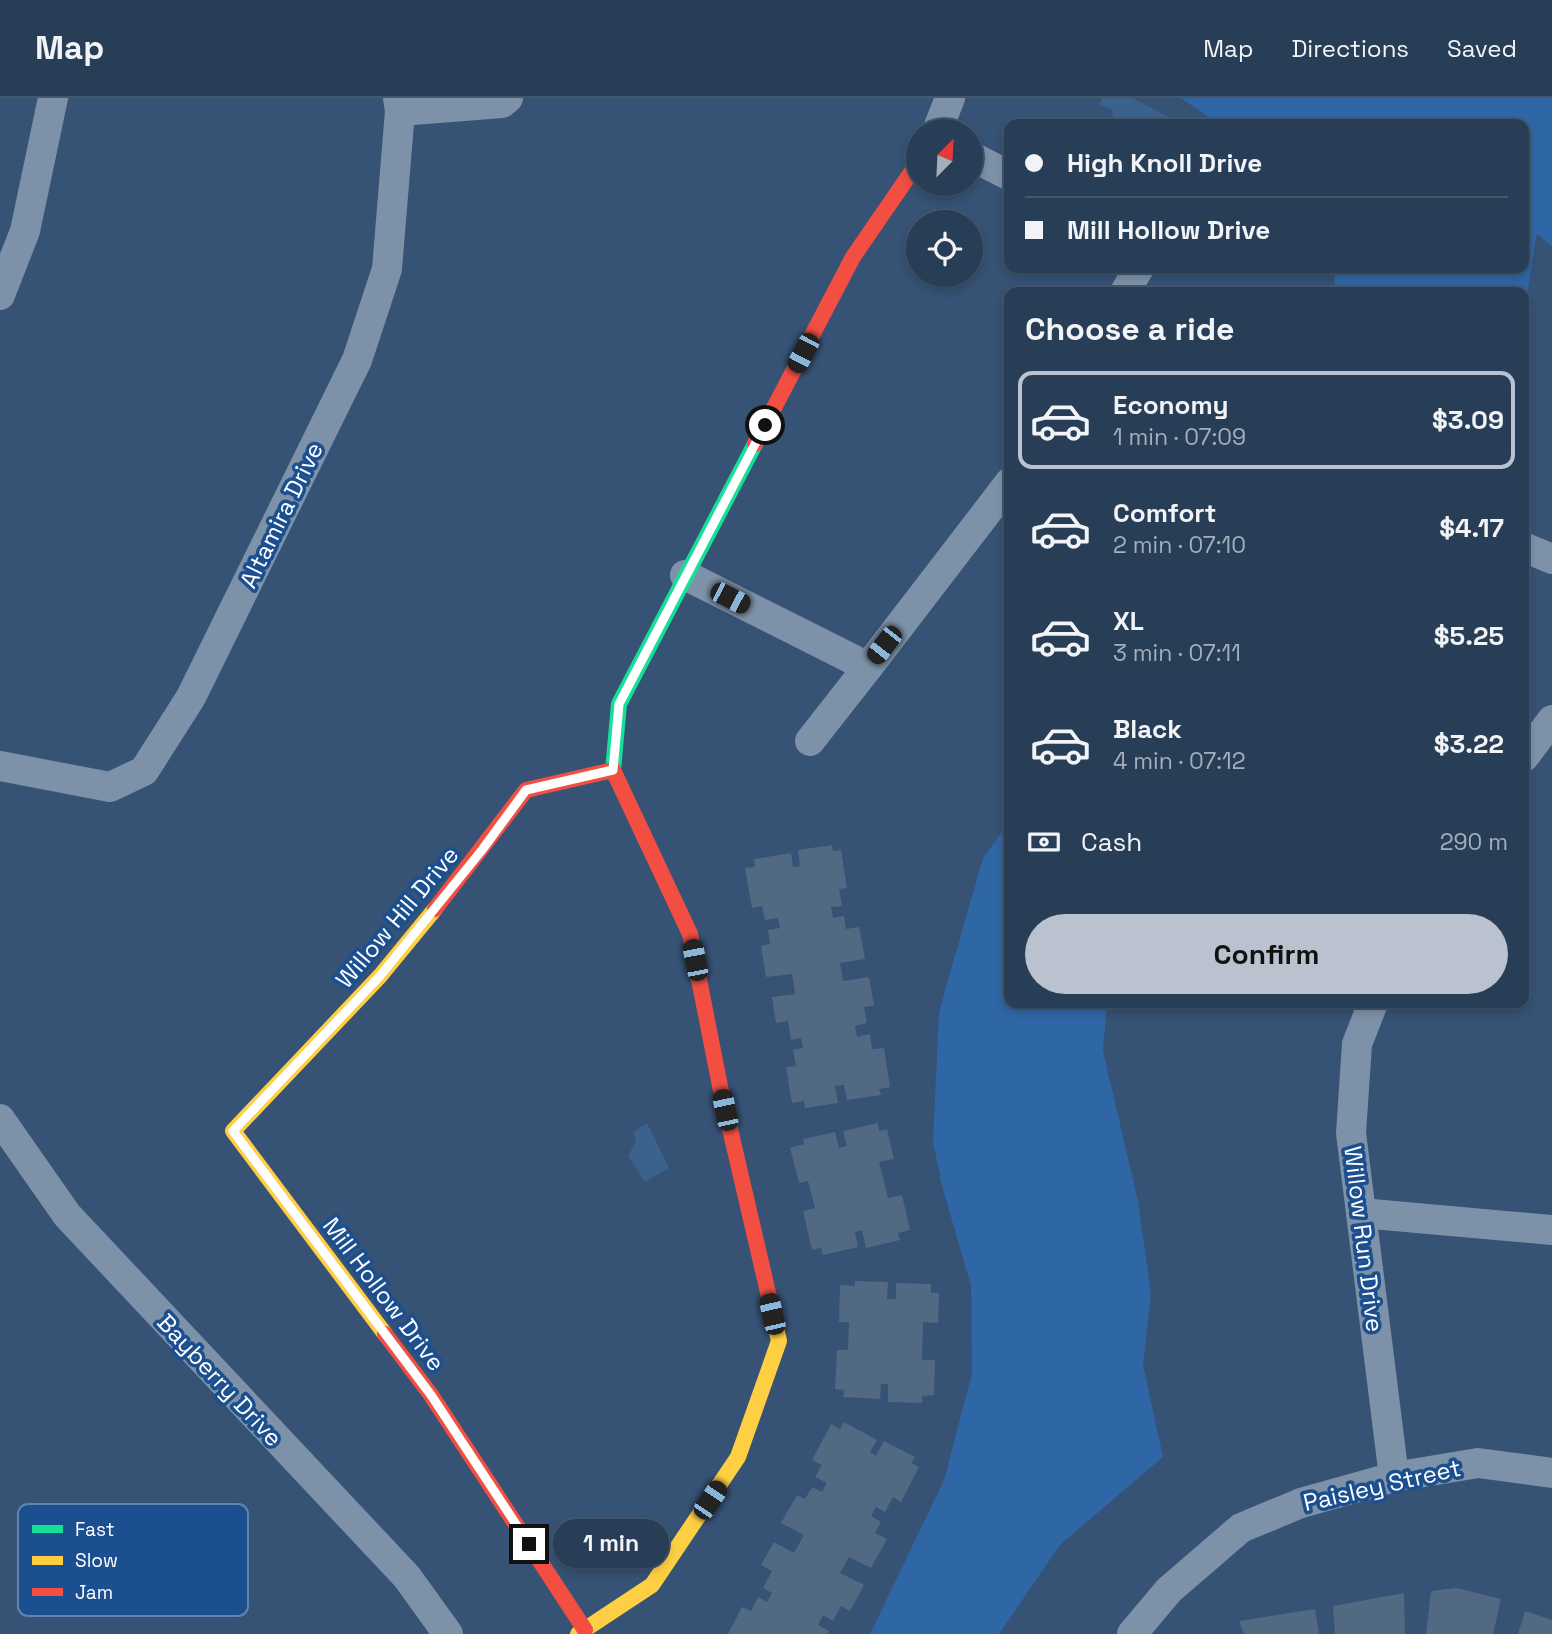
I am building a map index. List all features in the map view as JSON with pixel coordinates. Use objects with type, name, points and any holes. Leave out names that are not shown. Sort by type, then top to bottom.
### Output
[{"type":"street","points":[[0,295],[25,231],[53,98]]},
{"type":"street","points":[[399,104],[502,103],[509,98]]},
{"type":"street","points":[[942,119],[950,98]]},
{"type":"street","name":"Altamira Drive","points":[[0,766],[110,787],[144,771],[191,697],[358,360],[387,269],[399,104]]},
{"type":"street","points":[[984,163],[1004,173]]},
{"type":"street","points":[[582,1632],[652,1585],[738,1457],[779,1341],[720,1086],[690,934],[613,770],[619,704],[853,257],[906,180]]},
{"type":"street","points":[[810,741],[1004,490]]},
{"type":"street","points":[[685,575],[868,667]]},
{"type":"street","points":[[1529,750],[1552,720]]},
{"type":"street","name":"Willow Hill Drive","points":[[233,1131],[380,976],[482,850],[526,790],[613,770]]},
{"type":"street","name":"Willow Run Drive","points":[[1371,1008],[1357,1044],[1351,1133],[1394,1477]]},
{"type":"street","name":"Bayberry Drive","points":[[0,1119],[67,1215],[407,1577],[448,1634]]},
{"type":"street","name":"Mill Hollow Drive","points":[[233,1131],[431,1395],[582,1632]]},
{"type":"street","points":[[1360,1213],[1552,1230]]},
{"type":"street","name":"Paisley Street","points":[[1140,1631],[1169,1590],[1241,1528],[1301,1503],[1394,1477],[1478,1463],[1552,1473]]},
{"type":"shaded area","points":[[1102,98],[1133,98],[1168,117],[1113,119],[1112,110],[1099,104]]},
{"type":"shaded area","points":[[1181,98],[1552,98],[1552,246],[1537,234],[1528,287],[1335,287],[1334,273],[1529,273],[1529,119],[1211,119]]},
{"type":"shaded area","points":[[1004,829],[1004,1008],[1107,1008],[1103,1051],[1138,1201],[1151,1294],[1143,1365],[1163,1457],[1060,1545],[999,1634],[870,1634],[944,1480],[972,1373],[971,1286],[942,1186],[933,1142],[939,1012],[983,858]]},
{"type":"shaded area","points":[[647,1123],[669,1168],[645,1182],[628,1156],[636,1141],[633,1132]]},
{"type":"building","points":[[832,845],[833,851],[841,850],[847,888],[839,889],[842,906],[831,907],[833,918],[844,916],[846,929],[859,927],[865,959],[840,963],[843,981],[869,977],[874,1006],[864,1007],[867,1023],[855,1026],[857,1037],[870,1034],[872,1049],[884,1048],[890,1087],[879,1089],[881,1095],[847,1100],[844,1085],[835,1086],[838,1103],[805,1108],[804,1101],[792,1103],[786,1067],[796,1066],[793,1050],[803,1048],[801,1038],[791,1040],[788,1021],[776,1023],[772,997],[795,994],[792,974],[766,977],[761,946],[770,944],[768,930],[780,928],[778,918],[765,920],[762,906],[752,908],[745,868],[755,867],[754,859],[791,853],[793,867],[800,866],[798,850]]},
{"type":"building","points":[[878,1123],[879,1131],[887,1129],[894,1159],[879,1162],[888,1198],[902,1195],[910,1230],[898,1233],[900,1240],[866,1248],[862,1230],[855,1232],[858,1247],[823,1255],[821,1248],[812,1250],[803,1211],[815,1208],[808,1181],[799,1183],[790,1148],[804,1144],[803,1139],[835,1132],[839,1148],[847,1146],[843,1131]]},
{"type":"building","points":[[855,1281],[888,1282],[887,1299],[896,1299],[896,1283],[931,1284],[931,1293],[939,1293],[938,1323],[923,1322],[922,1360],[935,1360],[934,1395],[922,1396],[922,1403],[888,1402],[888,1384],[881,1384],[880,1399],[843,1397],[844,1390],[835,1389],[837,1350],[848,1350],[849,1322],[839,1322],[840,1285],[855,1286]]},
{"type":"building","points":[[844,1422],[877,1440],[870,1452],[876,1456],[884,1441],[915,1457],[911,1463],[919,1467],[901,1502],[893,1497],[885,1512],[876,1507],[871,1516],[881,1522],[875,1533],[887,1539],[871,1568],[849,1557],[840,1573],[864,1585],[850,1611],[841,1606],[833,1621],[823,1615],[818,1625],[829,1631],[828,1634],[728,1634],[742,1607],[751,1611],[758,1597],[767,1602],[772,1593],[763,1588],[772,1571],[761,1565],[774,1542],[794,1553],[804,1535],[781,1523],[797,1495],[805,1499],[812,1487],[822,1492],[827,1483],[815,1477],[822,1465],[812,1460],[831,1424],[840,1429]]},
{"type":"building","points":[[1457,1588],[1501,1599],[1493,1634],[1426,1634],[1431,1591]]},
{"type":"building","points":[[1404,1593],[1405,1634],[1335,1634],[1333,1606]]},
{"type":"building","points":[[1315,1609],[1319,1634],[1244,1634],[1239,1621]]},
{"type":"building","points":[[1525,1611],[1552,1620],[1552,1634],[1518,1634]]},
{"type":"traffic: fast","points":[[613,770],[619,704],[755,444]]},
{"type":"traffic: slow","points":[[385,1334],[233,1131],[380,976],[435,909]]},
{"type":"traffic: slow","points":[[578,1634],[652,1585],[738,1457],[779,1341],[770,1301]]},
{"type":"traffic: jam","points":[[755,444],[853,257],[906,180]]},
{"type":"traffic: jam","points":[[435,909],[526,790],[613,770]]},
{"type":"traffic: jam","points":[[613,770],[690,934],[720,1086],[770,1301]]},
{"type":"traffic: jam","points":[[385,1334],[431,1395],[585,1630]]},
{"type":"route","points":[[529,1544],[431,1395],[233,1131],[380,976],[482,850],[526,790],[613,770],[619,704],[765,425]]}]
